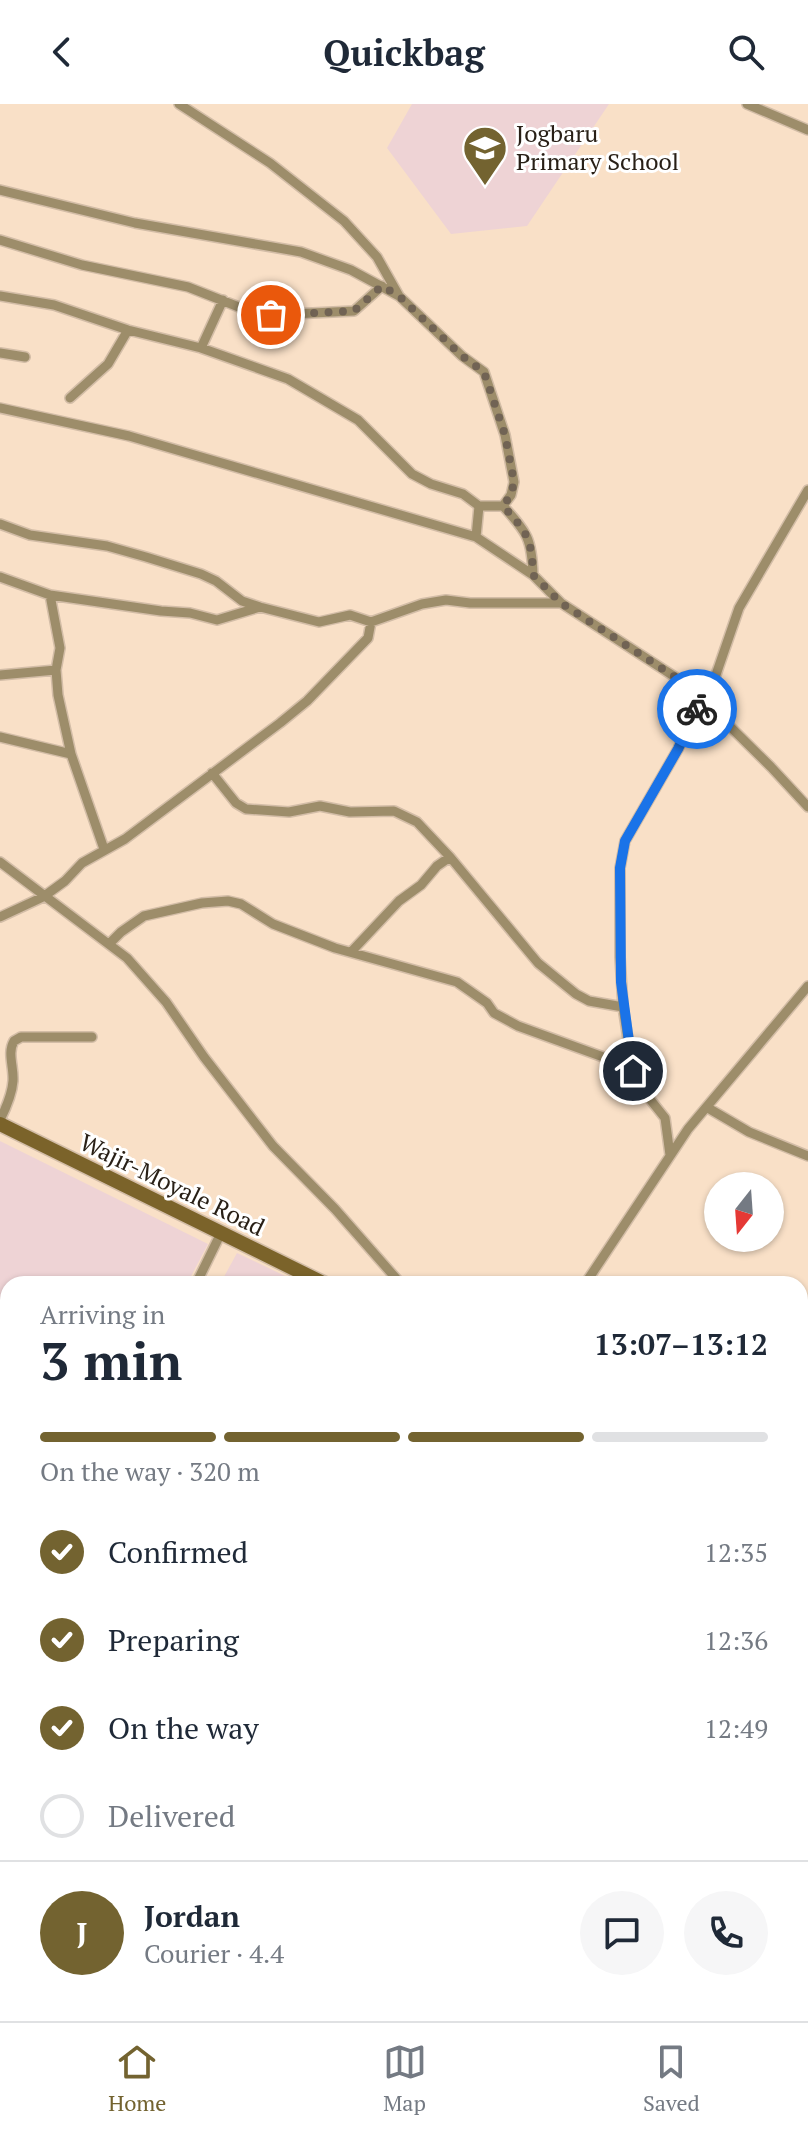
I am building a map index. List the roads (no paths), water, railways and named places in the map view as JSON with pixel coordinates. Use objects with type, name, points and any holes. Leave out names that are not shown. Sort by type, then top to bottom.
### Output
[{"type":"main road","name":"Wajir-Moyale Road","points":[[0,1122],[309,1276]]},
{"type":"street","points":[[179,104],[270,163],[344,221],[377,257],[399,296]]},
{"type":"street","points":[[747,104],[808,130]]},
{"type":"street","points":[[0,190],[107,217],[301,252],[332,262],[399,296],[462,356],[484,372],[505,435],[514,482],[511,495],[503,506]]},
{"type":"street","points":[[0,240],[82,265],[188,287],[254,313],[348,312],[361,307],[382,286]]},
{"type":"street","points":[[0,296],[54,305],[128,330],[201,348],[288,379],[358,420],[412,474],[463,494],[479,506],[503,506],[522,528],[532,549],[533,575]]},
{"type":"street","points":[[201,348],[223,300]]},
{"type":"street","points":[[70,398],[108,364],[128,330]]},
{"type":"street","points":[[0,353],[25,357]]},
{"type":"street","points":[[0,408],[129,436],[476,537],[533,575],[561,603],[689,686],[808,807]]},
{"type":"street","points":[[670,1155],[665,1118],[641,1088],[633,1071],[623,1007],[620,868],[625,841],[702,701],[709,695],[739,608],[808,490]]},
{"type":"street","points":[[476,537],[479,506]]},
{"type":"street","points":[[0,524],[30,535],[107,546],[201,574],[216,581],[242,601],[319,622],[350,615],[371,622],[422,604],[446,600],[561,603]]},
{"type":"street","points":[[0,577],[50,595],[190,613],[217,620],[260,607]]},
{"type":"street","points":[[50,595],[60,648],[56,670],[58,695],[71,754],[104,849]]},
{"type":"street","points":[[0,917],[43,897],[82,863],[125,839],[307,701],[368,638],[371,622]]},
{"type":"street","points":[[0,675],[56,670]]},
{"type":"street","points":[[0,737],[71,754]]},
{"type":"street","points":[[212,773],[236,803],[255,811],[289,812],[320,806],[350,812],[394,811],[417,822],[538,963],[589,1001],[623,1007]]},
{"type":"street","points":[[352,951],[399,901],[450,857]]},
{"type":"street","points":[[0,862],[127,958],[166,1002],[273,1146],[335,1209],[394,1276]]},
{"type":"street","points":[[110,943],[144,916],[175,908],[228,901],[241,904],[273,924],[335,948],[457,982],[487,1003],[494,1013],[518,1026],[621,1062],[633,1071]]},
{"type":"street","points":[[590,1276],[670,1155],[808,986]]},
{"type":"street","points":[[0,1122],[14,1083],[10,1049],[14,1041],[21,1037],[92,1037]]},
{"type":"street","points":[[708,1108],[749,1132],[808,1156]]},
{"type":"street","points":[[200,1276],[221,1233]]},
{"type":"place","name":"Jogbaru Primary School","points":[[485,187]]}]
